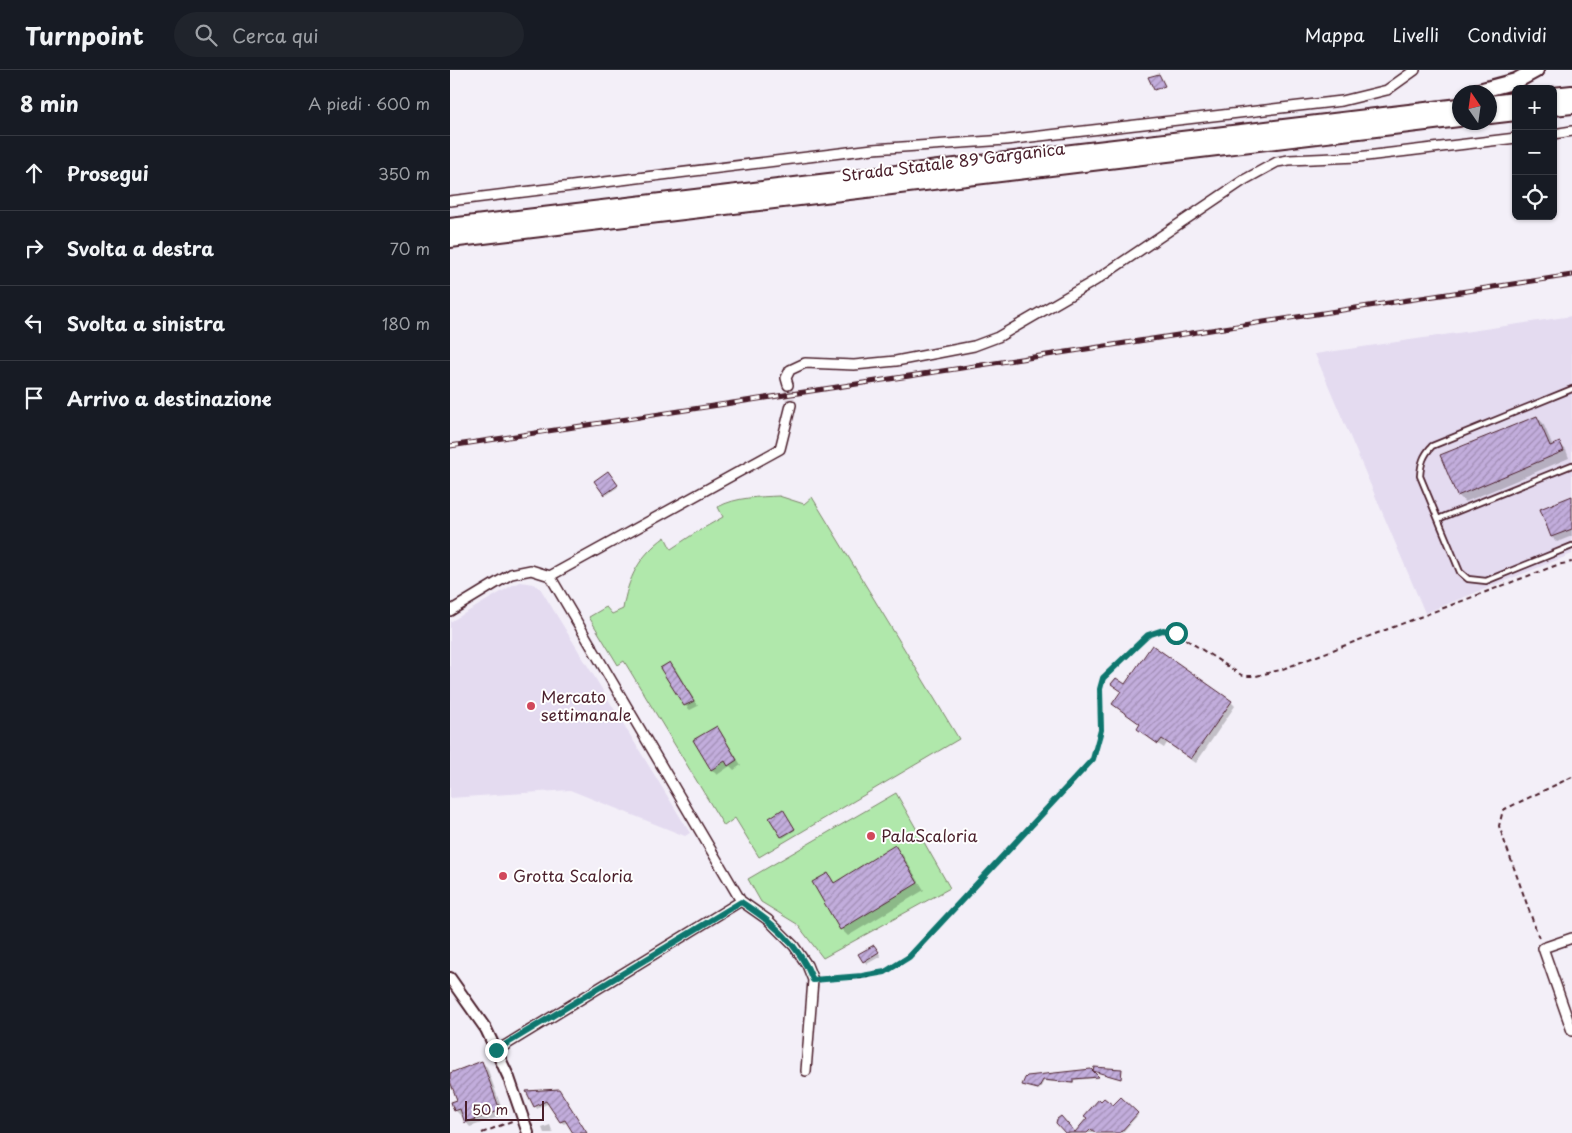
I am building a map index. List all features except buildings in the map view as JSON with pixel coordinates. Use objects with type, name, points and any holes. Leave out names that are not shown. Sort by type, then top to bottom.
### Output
[{"type":"highway","points":[[1497,86],[1516,81],[1536,70]]},
{"type":"highway","points":[[1557,95],[1572,93]]},
{"type":"highway","points":[[1384,115],[1452,99]]},
{"type":"highway","points":[[1497,102],[1512,100]]},
{"type":"highway","points":[[1557,108],[1572,106]]},
{"type":"highway","name":"Strada Statale 89 Garganica","points":[[450,226],[1452,107]]},
{"type":"highway","points":[[1497,115],[1512,113]]},
{"type":"highway","name":"Strada Statale 89 Garganica","points":[[450,240],[1452,120]]},
{"type":"street","points":[[450,201],[873,149],[1006,140],[1342,101],[1387,90],[1415,70]]},
{"type":"street","points":[[1557,133],[1572,131]]},
{"type":"street","points":[[788,385],[786,378],[790,370],[797,365],[805,363],[854,365],[896,361],[974,346],[998,337],[1096,280],[1244,180],[1277,162],[1358,157],[1512,138]]},
{"type":"street","points":[[550,576],[780,448],[791,405]]},
{"type":"street","points":[[450,611],[511,574],[531,570],[550,576],[741,902],[768,920],[794,946],[807,965],[813,980],[806,1071]]},
{"type":"street","points":[[496,1050],[741,902]]},
{"type":"street","points":[[1572,938],[1543,948],[1572,1031]]},
{"type":"street","points":[[450,978],[486,1029],[509,1078],[528,1133]]},
{"type":"lane","points":[[1572,389],[1432,446],[1425,454],[1421,464],[1420,476],[1460,572],[1468,579],[1486,581],[1572,546]]},
{"type":"lane","points":[[1438,519],[1572,465]]},
{"type":"path","points":[[813,980],[885,972],[909,957],[1093,759],[1101,730],[1100,689],[1103,678],[1148,635],[1163,630],[1176,633],[1243,676],[1256,676],[1280,670],[1557,565],[1572,562]]},
{"type":"path","points":[[1543,948],[1499,826],[1504,810],[1572,777]]},
{"type":"path","points":[[482,1133],[522,1116]]},
{"type":"shaded area","points":[[1572,316],[1572,554],[1425,613],[1315,354]]},
{"type":"shaded area","name":"Mercato settimanale","points":[[521,582],[533,584],[540,588],[690,833],[685,836],[570,790],[450,798],[450,622]]},
{"type":"green space","points":[[779,496],[804,504],[812,497],[959,739],[759,857],[735,818],[724,826],[624,661],[618,665],[589,617],[606,607],[612,614],[623,609],[628,587],[636,568],[648,552],[665,537],[671,549],[723,517],[718,507],[740,499]]},
{"type":"green space","name":"PalaScaloria","points":[[896,793],[950,888],[823,958],[797,924],[761,902],[748,879]]},
{"type":"tunnel","points":[[788,385],[791,405]]},
{"type":"railway","points":[[450,446],[1572,275]]},
{"type":"place","name":"Mercato settimanale","points":[[531,706]]},
{"type":"place","name":"PalaScaloria","points":[[871,836]]},
{"type":"place","name":"Grotta Scaloria","points":[[503,876]]},
{"type":"route","points":[[496,1050],[741,902],[768,920],[794,946],[807,965],[813,980],[885,972],[909,957],[1093,759],[1101,730],[1100,689],[1103,678],[1148,635],[1163,630],[1176,633]]}]
